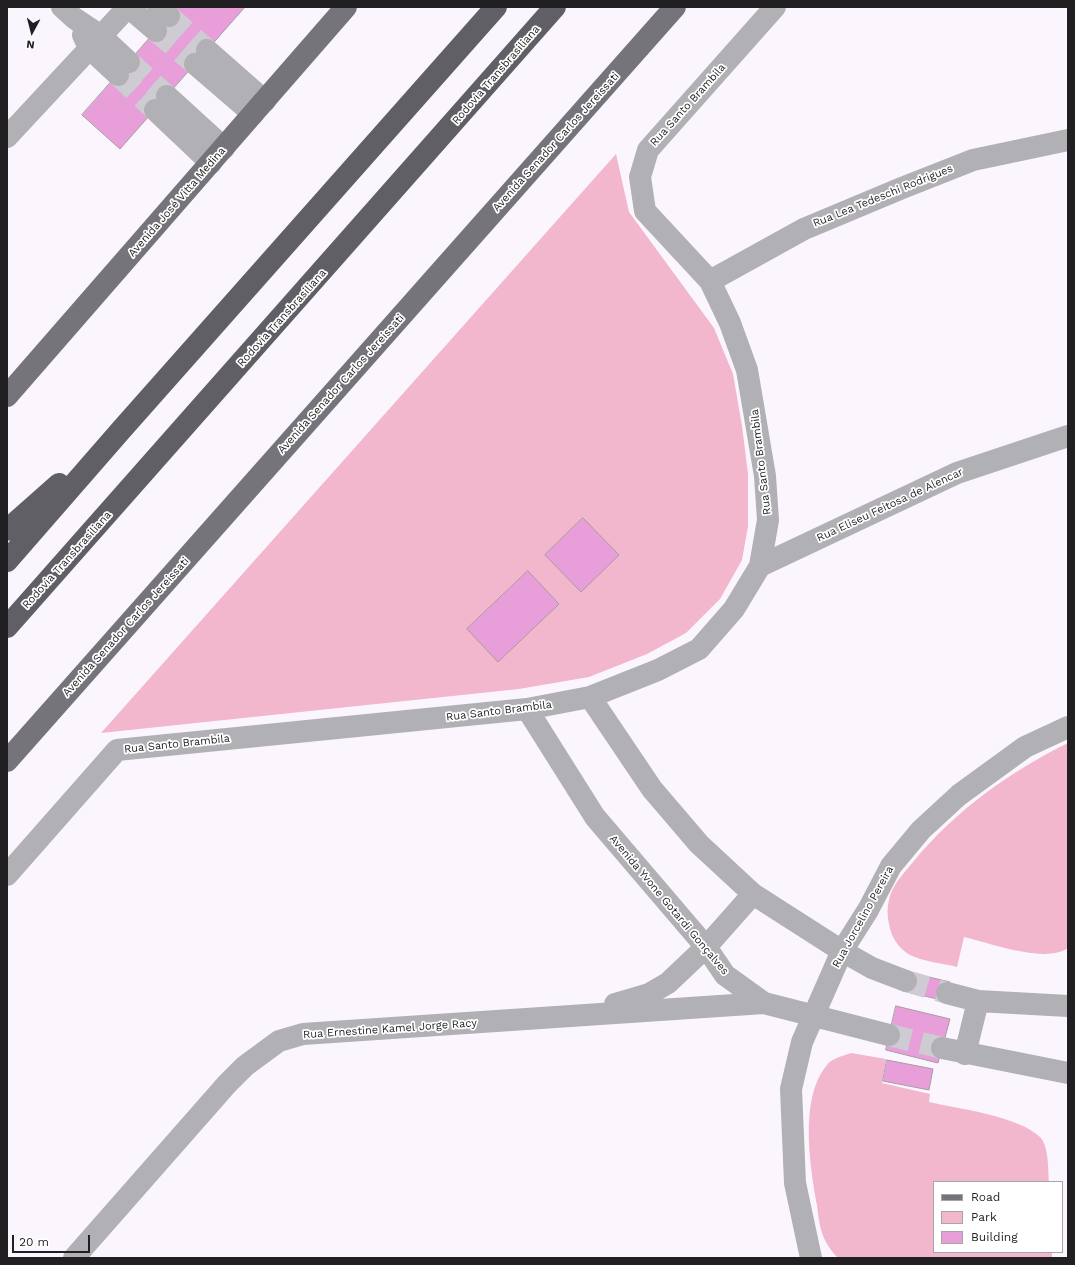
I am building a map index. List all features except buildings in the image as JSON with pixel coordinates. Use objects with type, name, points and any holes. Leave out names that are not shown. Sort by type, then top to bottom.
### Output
[{"type":"highway","points":[[7,561],[496,7]]},
{"type":"highway","name":"Rodovia Transbrasiliana","points":[[7,627],[555,7]]},
{"type":"highway","points":[[7,530],[122,429]]},
{"type":"main road","name":"Avenida José Vitta Medina","points":[[7,396],[346,7]]},
{"type":"main road","name":"Avenida Senador Carlos Jereissati","points":[[7,761],[675,7]]},
{"type":"street","points":[[7,137],[128,7],[161,18]]},
{"type":"street","name":"Rua Santo Brambila","points":[[7,875],[116,750],[527,709],[590,697],[658,670],[699,649],[734,609],[760,566],[768,520],[765,476],[747,370],[730,323],[710,281],[645,211],[640,177],[648,150],[775,7]]},
{"type":"street","points":[[68,12],[95,42],[123,68]]},
{"type":"street","points":[[201,57],[259,108]]},
{"type":"street","points":[[161,103],[217,156]]},
{"type":"street","name":"Rua Lea Tedeschi Rodrigues","points":[[710,281],[804,229],[909,185],[973,160],[1068,140]]},
{"type":"street","name":"Rua Eliseu Feitosa de Alencar","points":[[760,566],[957,473],[1068,436]]},
{"type":"street","points":[[590,697],[652,790],[698,844],[753,894],[842,951],[872,968],[906,981]]},
{"type":"street","name":"Avenida Yvone Gotardi Gonçalves","points":[[527,709],[595,817],[706,947],[725,975],[764,1003],[889,1035]]},
{"type":"street","name":"Rua Jorcelino Pereira","points":[[811,1258],[795,1183],[791,1089],[802,1042],[842,951],[868,910],[891,866],[921,830],[959,795],[1025,747],[1068,727]]},
{"type":"street","name":"Rua Ernestine Kamel Jorge Racy","points":[[560,1017],[621,1003],[650,994],[668,983],[706,947],[753,894]]},
{"type":"street","points":[[948,992],[978,1001],[1068,1006]]},
{"type":"street","points":[[965,1054],[978,1001]]},
{"type":"street","name":"Rua Ernestine Kamel Jorge Racy","points":[[74,1258],[227,1084],[245,1066],[279,1041],[303,1034],[764,1003]]},
{"type":"street","points":[[942,1048],[965,1054],[1068,1073]]},
{"type":"green space","points":[[616,154],[629,212],[714,328],[733,374],[748,474],[748,526],[742,560],[720,599],[686,633],[647,654],[589,677],[519,689],[101,733]]},
{"type":"green space","points":[[1068,743],[1068,948],[1058,952],[1046,954],[1032,953],[1017,951],[964,937],[957,967],[921,959],[906,952],[893,938],[888,915],[888,906],[893,889],[902,875],[929,843],[984,794],[1046,754]]},
{"type":"green space","points":[[851,1053],[886,1059],[882,1083],[930,1094],[929,1102],[988,1114],[1018,1124],[1040,1137],[1045,1146],[1048,1158],[1049,1181],[933,1181],[933,1253],[1052,1253],[1052,1258],[838,1258],[825,1240],[819,1223],[812,1171],[809,1133],[813,1095],[818,1079],[827,1065],[835,1059]]},
{"type":"tunnel","points":[[169,16],[207,50]]},
{"type":"tunnel","points":[[156,31],[195,64]]},
{"type":"tunnel","points":[[129,62],[167,96]]},
{"type":"tunnel","points":[[118,75],[155,110]]},
{"type":"tunnel","points":[[906,981],[947,993]]},
{"type":"tunnel","points":[[889,1035],[942,1048]]}]
